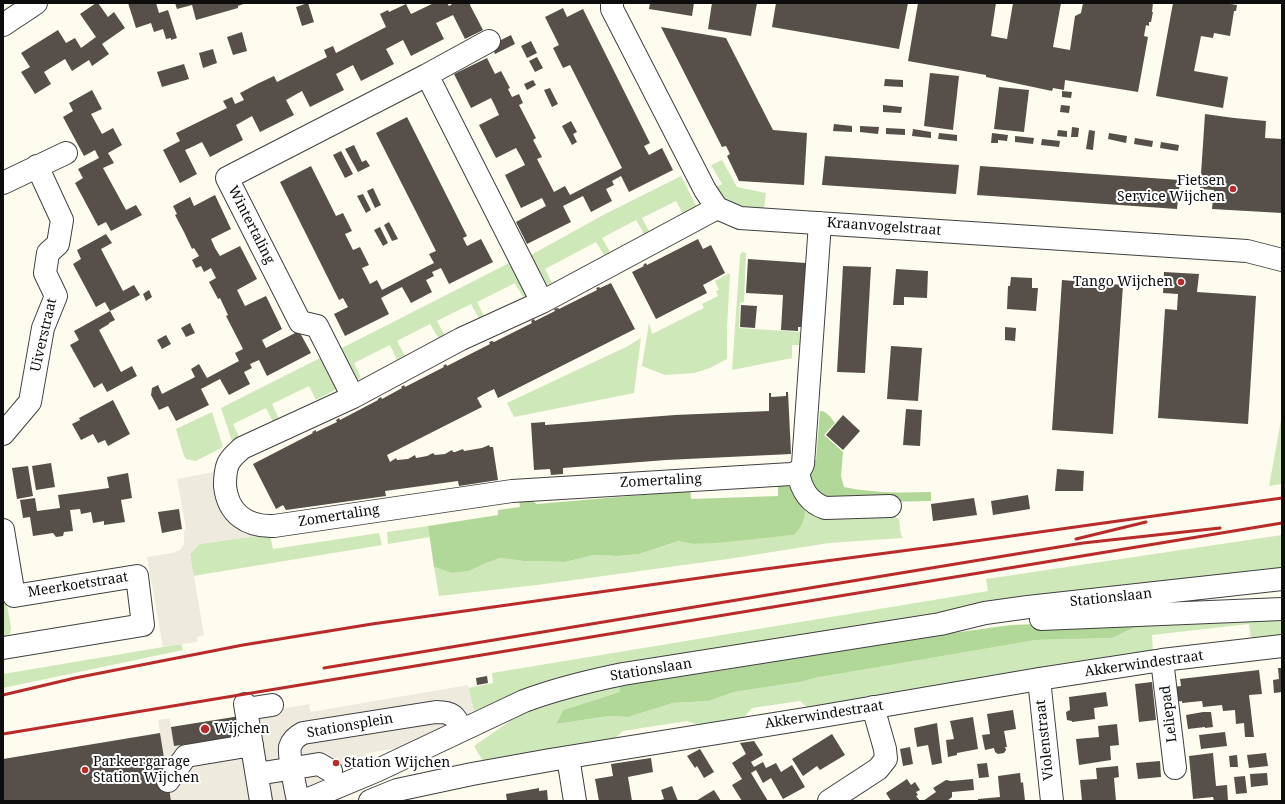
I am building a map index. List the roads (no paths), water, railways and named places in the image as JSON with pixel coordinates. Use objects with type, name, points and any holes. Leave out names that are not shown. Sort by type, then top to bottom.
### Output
[{"type":"street","points":[[3,25],[36,3]]},
{"type":"street","points":[[612,3],[612,9],[705,190],[717,208]]},
{"type":"street","name":"Wintertaling","points":[[352,397],[317,326],[300,322],[227,178],[427,75],[489,41]]},
{"type":"street","points":[[427,75],[542,302]]},
{"type":"street","points":[[3,183],[66,153]]},
{"type":"street","name":"Uiverstraat","points":[[3,434],[30,402],[43,328],[56,296],[44,273],[48,252],[58,244],[62,220],[37,166]]},
{"type":"street","name":"Kraanvogelstraat","points":[[717,208],[740,218],[1247,251],[1282,260]]},
{"type":"street","name":"Zomertaling","points":[[717,208],[542,302],[461,339],[352,397],[242,448],[233,456],[228,464],[225,474],[226,494],[235,512],[241,517],[257,525],[267,526],[512,491],[798,472]]},
{"type":"street","points":[[820,223],[803,464],[798,472],[799,481],[803,492],[816,505],[824,508],[890,506]]},
{"type":"street","name":"Meerkoetstraat","points":[[3,530],[14,596],[137,576],[143,625],[3,648]]},
{"type":"street","name":"Stationslaan","points":[[304,801],[378,770],[524,701],[547,692],[592,680],[940,624],[985,613],[1282,578]]},
{"type":"street","name":"Stationslaan","points":[[940,624],[1282,609]]},
{"type":"street","name":"Akkerwindestraat","points":[[370,801],[405,789],[472,774],[568,757],[1039,679],[1162,660],[1282,646]]},
{"type":"street","name":"Leliepad","points":[[1162,660],[1175,768]]},
{"type":"street","name":"Violenstraat","points":[[1039,679],[1052,801]]},
{"type":"street","points":[[261,801],[245,706],[272,705]]},
{"type":"street","points":[[829,801],[878,769],[886,759],[885,749],[873,707]]},
{"type":"street","name":"Stationsplein","points":[[298,801],[289,752],[295,738],[303,733],[436,712],[452,714],[462,730]]},
{"type":"street","points":[[168,781],[186,756],[252,745]]},
{"type":"street","points":[[568,757],[575,801]]},
{"type":"street","points":[[256,774],[319,764],[331,771]]},
{"type":"street","name":"Stationslaan","points":[[332,801],[378,770]]},
{"type":"railway","points":[[3,695],[75,678],[243,645],[372,624],[1282,498]]},
{"type":"railway","points":[[1076,539],[1146,522]]},
{"type":"railway","points":[[3,734],[1282,523]]},
{"type":"railway","points":[[324,668],[1083,543],[1220,528]]},
{"type":"place","name":"Fietsen Service Wijchen","points":[[1233,189]]},
{"type":"place","name":"Tango Wijchen","points":[[1181,282]]},
{"type":"place","name":"Wijchen","points":[[205,729]]},
{"type":"place","name":"Station Wijchen","points":[[336,763]]},
{"type":"place","name":"Parkeergarage Station Wijchen","points":[[85,770]]}]
